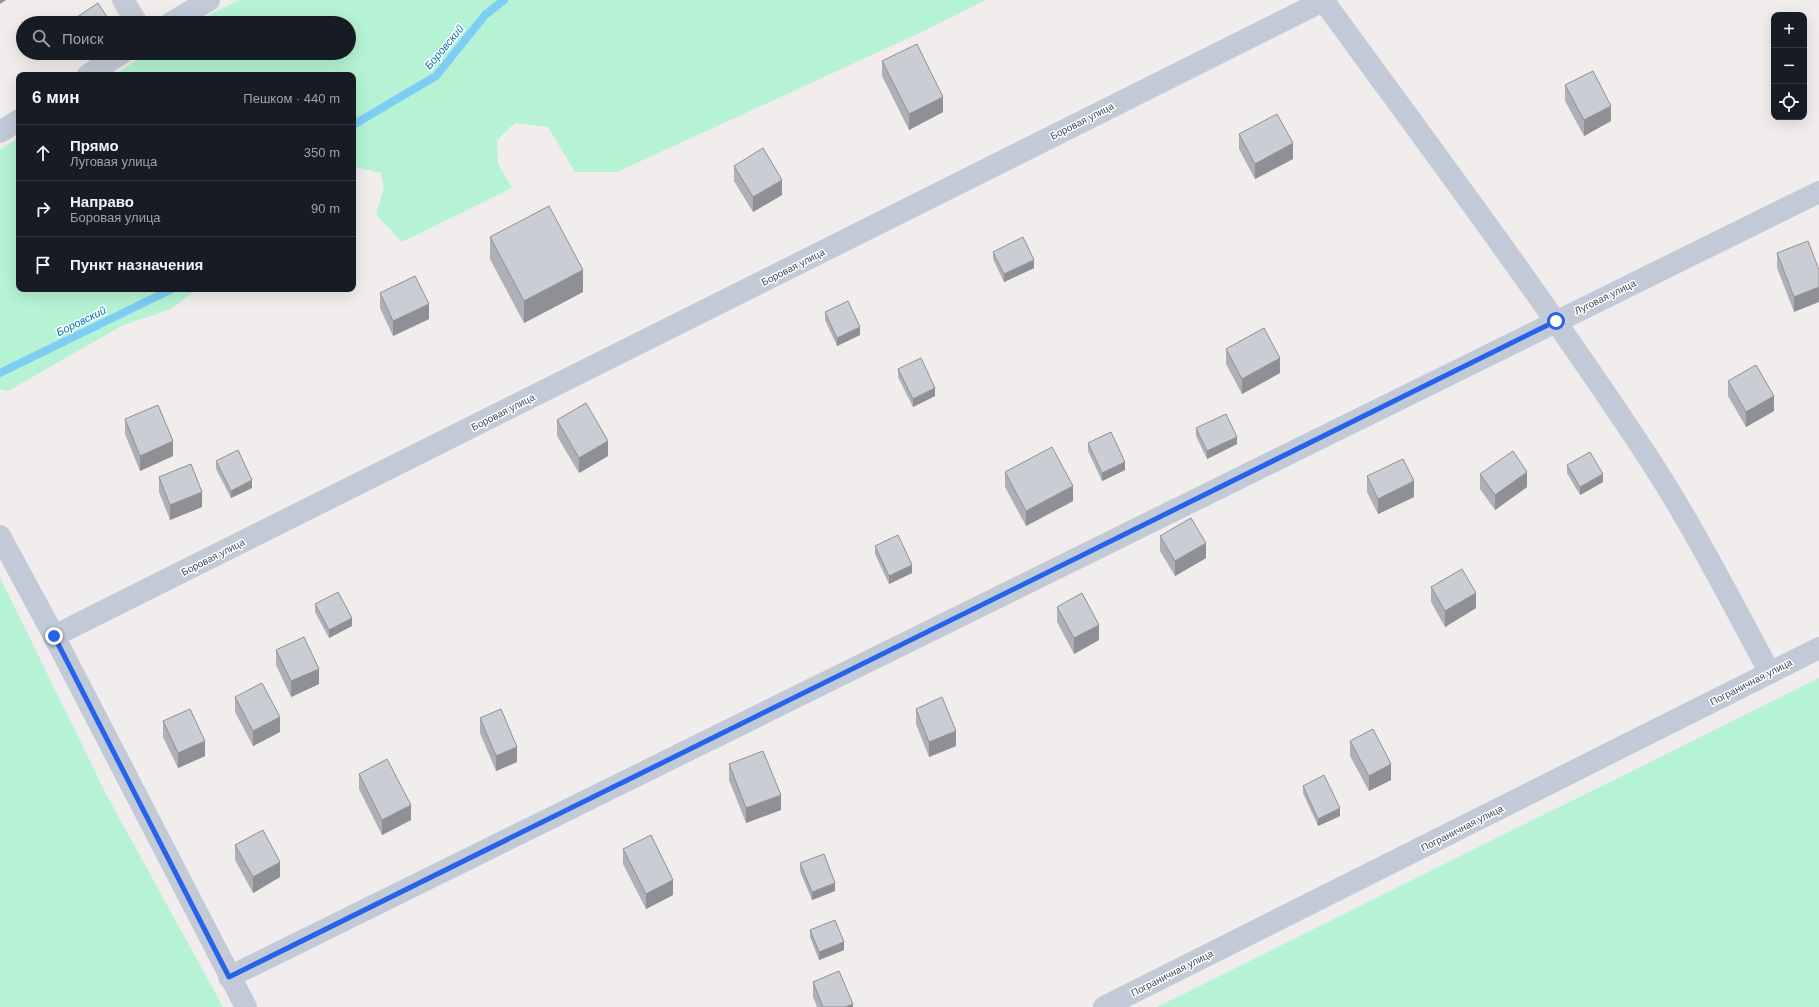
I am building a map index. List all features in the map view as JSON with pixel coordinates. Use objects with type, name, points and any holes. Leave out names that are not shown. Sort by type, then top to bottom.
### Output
[{"type":"street","points":[[123,0],[133,16]]},
{"type":"street","points":[[182,16],[209,0]]},
{"type":"street","points":[[1324,0],[1556,321],[1646,454],[1688,522],[1770,673]]},
{"type":"street","name":"Боровая улица","points":[[54,636],[1324,0]]},
{"type":"street","points":[[93,72],[111,60]]},
{"type":"street","points":[[0,132],[16,122]]},
{"type":"street","name":"Луговая улица","points":[[229,977],[1819,192]]},
{"type":"street","points":[[0,536],[54,636],[229,977],[246,1007]]},
{"type":"street","name":"Пограничная улица","points":[[1104,1007],[1819,648]]},
{"type":"green space","points":[[239,0],[986,0],[924,31],[617,172],[575,172],[548,127],[515,123],[497,140],[498,164],[512,188],[402,242],[376,214],[384,188],[381,173],[356,167],[356,72],[119,72],[137,60],[356,60],[356,16],[208,16]]},
{"type":"green space","points":[[16,139],[16,292],[193,292],[169,310],[123,325],[8,391],[0,389],[0,150]]},
{"type":"green space","points":[[0,577],[106,794],[223,1007],[0,1007]]},
{"type":"green space","points":[[1819,678],[1819,1007],[1157,1007]]},
{"type":"building","points":[[98,3],[106,16],[78,16]]},
{"type":"building","points":[[917,44],[943,97],[909,114],[882,61]]},
{"type":"building","points":[[1593,71],[1611,106],[1584,120],[1565,85]]},
{"type":"building","points":[[1277,114],[1293,143],[1255,164],[1239,134]]},
{"type":"building","points":[[763,148],[782,180],[753,197],[734,166]]},
{"type":"building","points":[[549,206],[583,270],[524,301],[490,237]]},
{"type":"building","points":[[1023,237],[1034,260],[1004,274],[993,252]]},
{"type":"building","points":[[1808,241],[1819,270],[1819,287],[1794,297],[1777,253]]},
{"type":"building","points":[[415,276],[429,304],[393,321],[380,293]]},
{"type":"building","points":[[848,301],[860,327],[837,338],[825,312]]},
{"type":"building","points":[[1264,328],[1280,358],[1242,379],[1226,349]]},
{"type":"building","points":[[921,358],[935,388],[913,399],[898,369]]},
{"type":"building","points":[[1756,365],[1774,396],[1746,412],[1728,381]]},
{"type":"building","points":[[586,403],[608,441],[579,458],[557,420]]},
{"type":"building","points":[[158,405],[173,441],[140,456],[125,419]]},
{"type":"building","points":[[1226,414],[1237,437],[1207,451],[1196,428]]},
{"type":"building","points":[[1111,432],[1125,462],[1102,473],[1088,443]]},
{"type":"building","points":[[1052,447],[1073,486],[1026,511],[1005,472]]},
{"type":"building","points":[[238,450],[252,480],[231,491],[216,461]]},
{"type":"building","points":[[1513,451],[1527,472],[1495,495],[1480,474]]},
{"type":"building","points":[[1590,452],[1603,474],[1580,487],[1567,465]]},
{"type":"building","points":[[1403,459],[1414,481],[1378,499],[1367,476]]},
{"type":"building","points":[[191,464],[202,492],[170,505],[159,477]]},
{"type":"building","points":[[1191,518],[1206,543],[1175,561],[1160,536]]},
{"type":"building","points":[[898,535],[912,565],[889,576],[875,546]]},
{"type":"building","points":[[1462,569],[1476,593],[1445,611],[1431,587]]},
{"type":"building","points":[[338,592],[352,618],[329,630],[315,604]]},
{"type":"building","points":[[1082,593],[1099,625],[1074,638],[1057,607]]},
{"type":"building","points":[[304,637],[319,669],[291,681],[276,650]]},
{"type":"building","points":[[262,683],[280,717],[253,731],[235,697]]},
{"type":"building","points":[[942,697],[956,731],[929,742],[916,709]]},
{"type":"building","points":[[190,709],[205,741],[178,753],[163,721]]},
{"type":"building","points":[[501,709],[517,747],[496,756],[480,718]]},
{"type":"building","points":[[1373,729],[1391,764],[1369,776],[1350,741]]},
{"type":"building","points":[[763,751],[781,795],[746,808],[729,764]]},
{"type":"building","points":[[387,759],[411,805],[382,820],[359,774]]},
{"type":"building","points":[[1324,775],[1340,808],[1318,819],[1303,786]]},
{"type":"building","points":[[263,830],[280,862],[253,877],[235,845]]},
{"type":"building","points":[[651,835],[673,880],[646,894],[623,849]]},
{"type":"building","points":[[824,854],[835,883],[812,892],[800,863]]},
{"type":"building","points":[[835,920],[844,942],[819,952],[810,930]]},
{"type":"building","points":[[839,971],[853,1004],[845,1007],[823,1007],[813,982]]},
{"type":"waterway","name":"Боровский","points":[[356,123],[436,76],[485,15],[504,0]]},
{"type":"waterway","name":"Боровский","points":[[0,373],[166,292]]},
{"type":"route","points":[[54,636],[229,977],[1556,321]]}]
